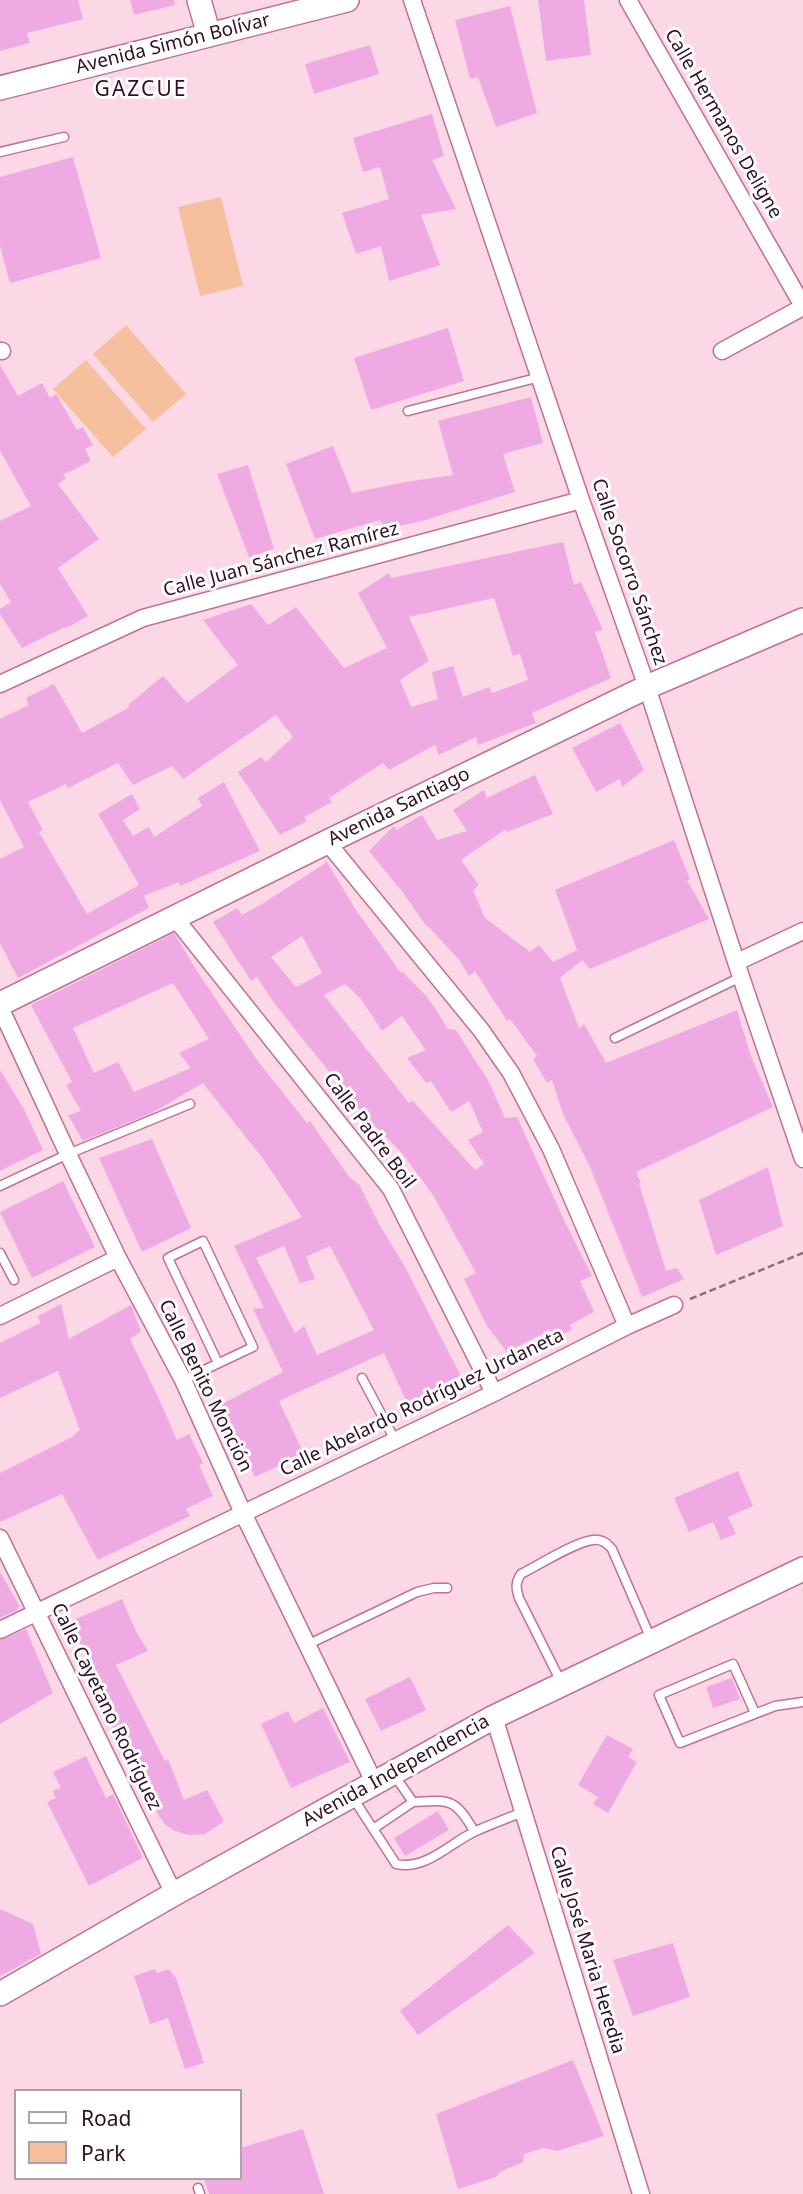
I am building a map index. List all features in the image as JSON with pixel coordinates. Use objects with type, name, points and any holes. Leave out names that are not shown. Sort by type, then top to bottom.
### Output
[{"type":"main road","points":[[199,0],[209,35]]},
{"type":"main road","name":"Avenida Simón Bolívar","points":[[0,88],[209,35],[318,4],[347,0]]},
{"type":"main road","name":"Avenida Santiago","points":[[0,1006],[327,842],[648,687],[803,620]]},
{"type":"main road","name":"Avenida Independencia","points":[[0,1994],[174,1894],[494,1717],[803,1569]]},
{"type":"street","name":"Calle Socorro Sánchez","points":[[412,0],[648,687],[803,1159]]},
{"type":"street","name":"Calle Hermanos Deligne","points":[[628,0],[803,307]]},
{"type":"street","points":[[722,351],[803,307]]},
{"type":"street","name":"Calle Juan Sánchez Ramírez","points":[[0,684],[144,618],[582,500]]},
{"type":"street","points":[[327,842],[481,1030],[511,1073],[551,1149],[626,1326]]},
{"type":"street","name":"Calle Padre Boil","points":[[175,918],[391,1189],[494,1393]]},
{"type":"street","points":[[739,970],[803,931]]},
{"type":"street","name":"Calle Benito Monción","points":[[0,1006],[118,1258],[183,1380],[307,1645],[383,1777]]},
{"type":"street","points":[[0,1316],[118,1258]]},
{"type":"street","name":"Calle Abelardo Rodríguez Urdaneta","points":[[0,1630],[674,1305]]},
{"type":"street","name":"Calle Cayetano Rodríguez","points":[[0,1538],[174,1894]]},
{"type":"street","name":"Calle José Maria Heredia","points":[[494,1717],[640,2194]]},
{"type":"lane","points":[[0,152],[64,137]]},
{"type":"lane","points":[[408,411],[540,377]]},
{"type":"lane","points":[[615,1038],[739,970]]},
{"type":"lane","points":[[0,1186],[68,1154],[190,1104]]},
{"type":"lane","points":[[183,1380],[253,1347],[203,1241],[168,1258],[218,1363]]},
{"type":"lane","points":[[0,1253],[14,1280]]},
{"type":"lane","points":[[362,1378],[395,1440]]},
{"type":"lane","points":[[562,1684],[519,1598],[516,1581],[521,1574],[582,1543],[598,1540],[607,1543],[612,1549],[652,1642]]},
{"type":"lane","points":[[307,1645],[417,1592],[447,1588]]},
{"type":"lane","points":[[755,1713],[733,1664],[659,1695],[680,1743],[775,1706],[803,1702]]},
{"type":"lane","points":[[383,1777],[413,1802]]},
{"type":"lane","points":[[351,1795],[397,1864],[407,1866],[431,1858],[474,1831],[523,1812]]},
{"type":"lane","points":[[373,1829],[413,1802],[439,1800],[453,1804],[463,1811],[474,1831]]},
{"type":"path","points":[[674,1305],[803,1253]]},
{"type":"green space","points":[[221,197],[243,286],[200,296],[178,207]]},
{"type":"green space","points":[[126,325],[186,394],[153,422],[93,354]]},
{"type":"green space","points":[[86,360],[146,429],[113,457],[53,389]]},
{"type":"building","points":[[0,0],[78,0],[83,19],[27,33],[30,43],[0,51]]},
{"type":"building","points":[[130,0],[174,0],[175,5],[134,15]]},
{"type":"building","points":[[538,0],[584,0],[591,55],[546,61]]},
{"type":"building","points":[[510,6],[537,113],[496,127],[478,77],[470,79],[455,20]]},
{"type":"building","points":[[370,45],[379,74],[314,94],[305,64]]},
{"type":"building","points":[[432,114],[444,156],[432,160],[456,209],[421,215],[440,265],[389,281],[381,246],[356,254],[342,213],[389,199],[380,167],[363,172],[353,138]]},
{"type":"building","points":[[73,157],[101,258],[10,283],[0,246],[0,177]]},
{"type":"building","points":[[448,328],[464,381],[371,410],[354,358]]},
{"type":"building","points":[[0,365],[18,396],[42,383],[50,398],[56,394],[77,430],[83,427],[93,445],[85,449],[91,461],[63,475],[66,479],[58,484],[99,539],[58,568],[88,616],[22,648],[0,614],[0,609],[11,602],[0,584],[0,521],[31,506],[0,451]]},
{"type":"building","points":[[531,397],[543,443],[503,454],[515,492],[422,521],[385,529],[380,520],[315,539],[286,464],[333,446],[352,493],[453,475],[438,421]]},
{"type":"building","points":[[248,465],[274,549],[249,557],[217,474]]},
{"type":"building","points":[[563,542],[574,585],[581,582],[603,630],[595,632],[611,678],[532,713],[536,723],[478,745],[476,737],[439,755],[435,745],[389,770],[383,763],[329,798],[332,802],[304,817],[307,821],[280,835],[238,772],[261,757],[266,762],[293,737],[276,715],[183,779],[172,766],[133,785],[118,763],[68,788],[66,784],[28,802],[43,830],[39,832],[87,914],[139,885],[98,814],[132,794],[140,809],[123,820],[133,836],[149,827],[154,837],[202,806],[198,798],[224,782],[260,851],[180,886],[179,882],[144,896],[149,908],[18,978],[0,943],[0,859],[24,847],[0,800],[0,719],[29,705],[26,698],[54,684],[82,733],[130,707],[128,705],[163,676],[187,703],[238,665],[203,620],[251,604],[268,625],[296,607],[344,668],[387,648],[358,593],[389,573],[391,578]],"holes":[[[494,598],[513,656],[520,654],[528,680],[492,693],[489,687],[463,697],[453,666],[432,672],[438,699],[411,707],[400,680],[429,661],[409,617]]]},
{"type":"building","points":[[620,723],[644,770],[622,787],[620,779],[596,792],[572,748]]},
{"type":"building","points":[[535,775],[553,814],[507,832],[506,829],[461,860],[479,885],[473,890],[485,918],[530,952],[539,945],[553,962],[577,950],[555,890],[674,840],[690,879],[687,880],[709,919],[590,969],[582,960],[560,978],[579,1028],[584,1024],[606,1063],[737,1010],[751,1056],[773,1107],[636,1172],[666,1271],[677,1268],[684,1279],[642,1297],[590,1167],[563,1114],[552,1080],[547,1083],[533,1059],[537,1056],[510,1019],[507,1021],[475,971],[469,976],[460,961],[427,927],[369,851],[394,826],[396,830],[422,815],[437,840],[467,831],[453,810],[484,790],[487,798]]},
{"type":"building","points":[[327,862],[356,910],[401,973],[402,971],[428,998],[448,1029],[456,1030],[489,1082],[505,1118],[517,1117],[592,1276],[580,1281],[594,1312],[570,1325],[572,1330],[555,1337],[550,1330],[507,1352],[487,1326],[464,1279],[476,1273],[433,1195],[401,1152],[365,1116],[301,1037],[257,977],[251,981],[213,922],[237,908],[242,915]],"holes":[[[302,936],[322,973],[296,987],[271,957]],[[345,984],[361,999],[382,1031],[402,1016],[426,1050],[407,1058],[426,1083],[431,1081],[451,1112],[469,1101],[483,1132],[468,1140],[484,1164],[475,1170],[413,1101],[409,1103],[324,995]]]},
{"type":"building","points":[[174,933],[257,1060],[307,1123],[310,1121],[350,1178],[359,1184],[465,1384],[409,1407],[384,1353],[279,1401],[304,1454],[255,1477],[220,1405],[283,1372],[253,1309],[264,1308],[234,1246],[302,1217],[264,1160],[203,1083],[152,1113],[83,1141],[68,1115],[81,1111],[66,1085],[72,1082],[31,1005]],"holes":[[[173,983],[209,1039],[179,1053],[191,1068],[134,1092],[118,1062],[94,1073],[73,1028]],[[284,1246],[300,1283],[315,1279],[306,1257],[330,1246],[374,1330],[317,1355],[304,1326],[295,1333],[256,1258]]]},
{"type":"building","points":[[0,1070],[25,1111],[43,1150],[0,1171]]},
{"type":"building","points":[[152,1139],[191,1228],[142,1252],[99,1158]]},
{"type":"building","points":[[768,1167],[783,1226],[716,1255],[699,1200]]},
{"type":"building","points":[[63,1181],[95,1247],[32,1278],[0,1212]]},
{"type":"building","points":[[61,1304],[69,1339],[131,1305],[141,1332],[130,1339],[177,1440],[189,1434],[203,1463],[199,1465],[213,1496],[186,1509],[190,1516],[98,1560],[62,1494],[0,1522],[0,1473],[72,1437],[80,1430],[58,1371],[0,1398],[0,1343],[40,1323],[38,1316]]},
{"type":"building","points":[[738,1471],[753,1506],[728,1517],[736,1534],[721,1540],[713,1522],[689,1532],[674,1498]]},
{"type":"building","points":[[0,1572],[20,1607],[0,1618]]},
{"type":"building","points":[[122,1599],[148,1651],[116,1665],[165,1761],[168,1759],[184,1800],[207,1790],[224,1821],[205,1834],[188,1835],[175,1831],[159,1816],[130,1760],[128,1761],[101,1702],[109,1697],[69,1622]]},
{"type":"building","points":[[26,1629],[53,1693],[0,1724],[0,1640]]},
{"type":"building","points":[[410,1677],[426,1710],[381,1731],[365,1699]]},
{"type":"building","points":[[732,1678],[740,1699],[713,1708],[706,1687]]},
{"type":"building","points":[[323,1708],[350,1762],[291,1788],[261,1724],[288,1711],[294,1723]]},
{"type":"building","points":[[607,1735],[633,1749],[628,1757],[637,1762],[608,1813],[593,1804],[598,1797],[578,1785]]},
{"type":"building","points":[[86,1756],[106,1798],[113,1794],[143,1858],[89,1886],[47,1802],[56,1798],[53,1791],[61,1788],[53,1772]]},
{"type":"building","points":[[438,1811],[449,1830],[405,1856],[394,1838]]},
{"type":"building","points":[[0,1909],[33,1924],[41,1954],[0,1976]]},
{"type":"building","points":[[508,1925],[535,1953],[418,2035],[400,2011]]},
{"type":"building","points":[[673,1943],[690,1997],[633,2016],[613,1960]]},
{"type":"building","points":[[155,1969],[157,1973],[169,1969],[176,1978],[204,2063],[185,2069],[168,2018],[150,2024],[134,1976]]},
{"type":"building","points":[[573,2060],[604,2136],[557,2151],[544,2148],[524,2154],[523,2162],[500,2172],[496,2177],[458,2189],[436,2114]]},
{"type":"building","points":[[303,2129],[324,2194],[209,2194],[205,2180],[242,2180],[242,2147]]},
{"type":"district","name":"GAZCUE","points":[[141,90]]}]
